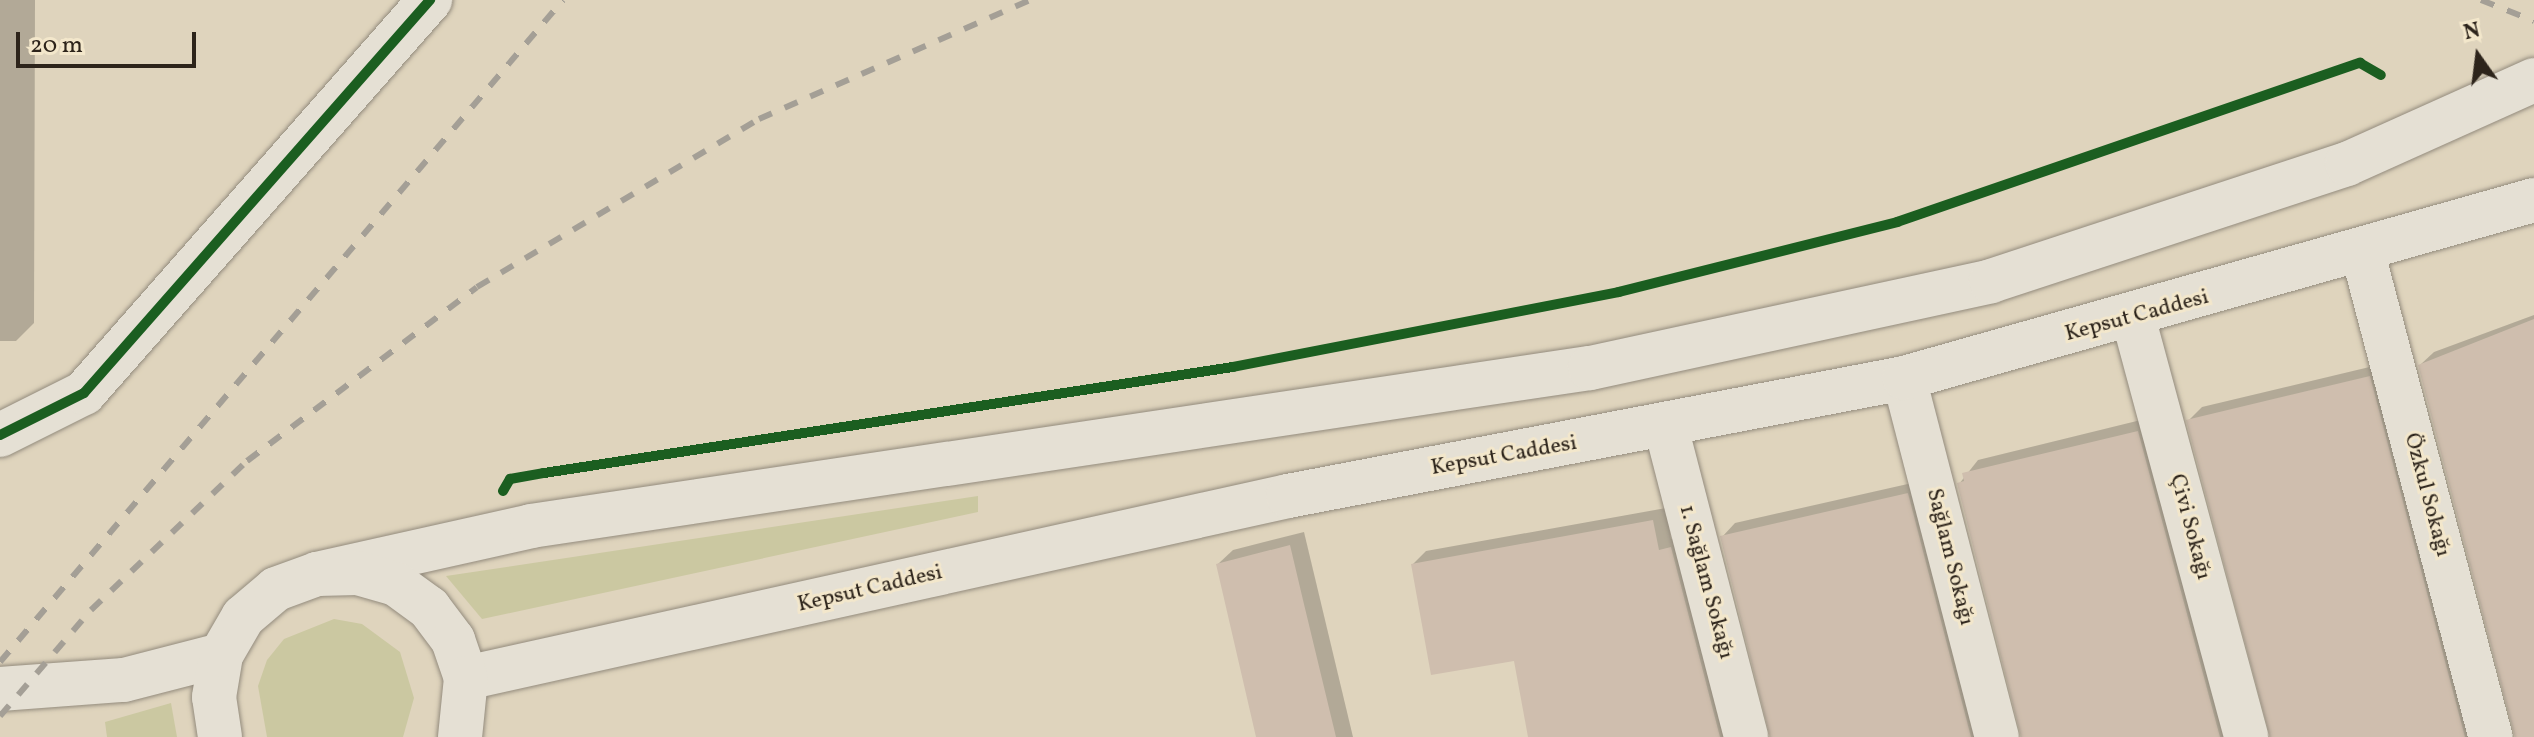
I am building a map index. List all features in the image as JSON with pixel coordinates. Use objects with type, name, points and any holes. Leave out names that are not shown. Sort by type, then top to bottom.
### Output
[{"type":"main road","points":[[0,435],[84,393],[430,0]]},
{"type":"main road","points":[[220,737],[214,697],[221,655],[243,617],[276,589],[317,574],[531,526],[788,491],[1590,368],[1991,281],[2347,164],[2534,80]]},
{"type":"main road","name":"Kepsut Caddesi","points":[[467,718],[1288,496],[1666,427],[1904,378],[2363,254],[2534,200]]},
{"type":"main road","name":"Özkul Sokağı","points":[[2363,254],[2491,737]]},
{"type":"main road","name":"Çivi Sokağı","points":[[2133,317],[2246,737]]},
{"type":"main road","name":"Sağlam Sokağı","points":[[1904,378],[1997,737]]},
{"type":"main road","name":"1. Sağlam Sokağı","points":[[1666,427],[1746,737]]},
{"type":"main road","points":[[317,574],[358,573],[396,584],[429,608],[453,640],[467,718]]},
{"type":"main road","points":[[0,689],[124,680],[221,655]]},
{"type":"shaded area","points":[[978,496],[978,512],[482,619],[446,576]]},
{"type":"shaded area","points":[[334,619],[362,624],[400,652],[414,698],[403,737],[267,737],[258,686],[267,660],[284,639]]},
{"type":"shaded area","points":[[171,703],[177,737],[107,737],[105,722]]},
{"type":"building","points":[[2534,319],[2534,737],[2515,737],[2418,365]]},
{"type":"building","points":[[2370,376],[2465,737],[2270,737],[2186,420]]},
{"type":"building","points":[[2138,431],[2220,737],[2021,737],[1957,483],[1964,481],[1962,473]]},
{"type":"building","points":[[1908,493],[1971,737],[1770,737],[1720,536]]},
{"type":"building","points":[[1653,520],[1659,550],[1671,547],[1720,737],[1528,737],[1514,661],[1431,675],[1411,564]]},
{"type":"building","points":[[1290,545],[1336,737],[1256,737],[1216,564]]},
{"type":"railway","points":[[0,662],[563,0]]},
{"type":"railway","points":[[0,716],[91,610],[247,461],[477,287],[759,119],[1030,0]]},
{"type":"railway","points":[[2481,0],[2534,21]]},
{"type":"cycle path","points":[[0,435],[84,393],[430,0]]},
{"type":"cycle path","points":[[503,491],[510,479],[1233,367],[1619,292],[1897,222],[2360,63],[2381,75]]}]
